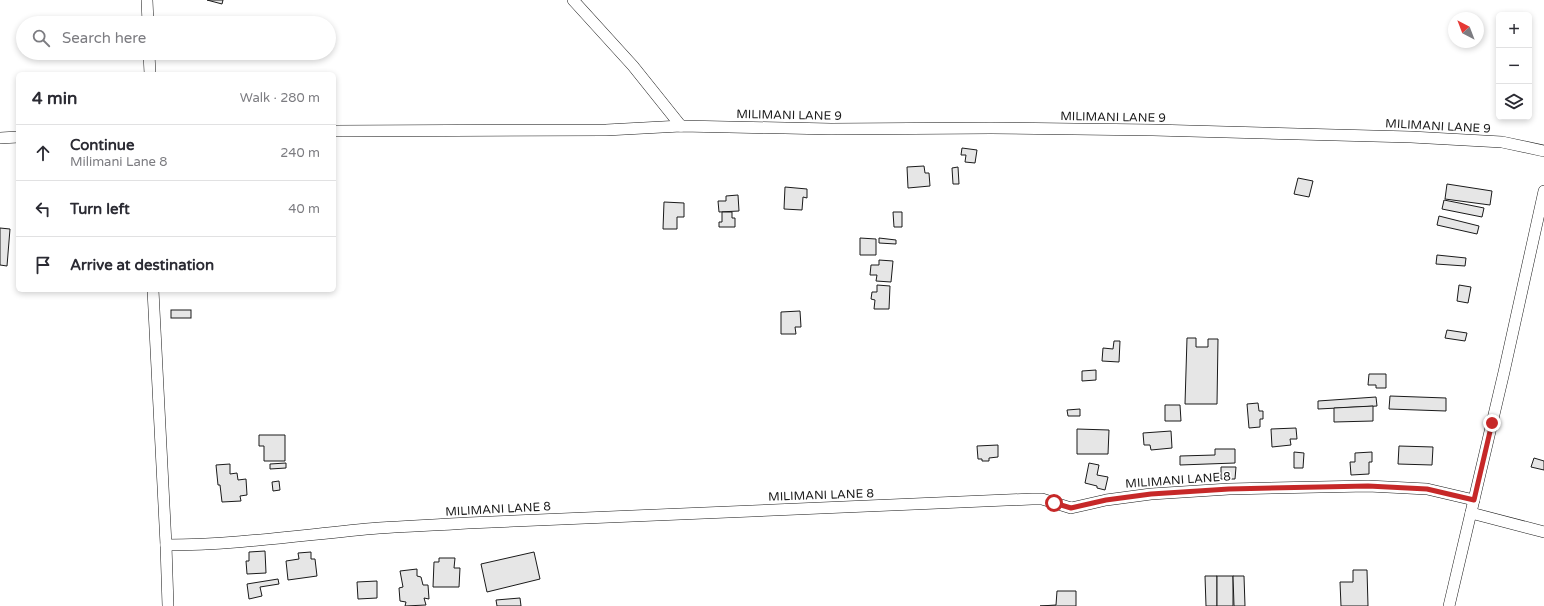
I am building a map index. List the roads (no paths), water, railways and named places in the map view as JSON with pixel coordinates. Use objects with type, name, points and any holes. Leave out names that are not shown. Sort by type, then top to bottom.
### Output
[{"type":"street","points":[[147,0],[148,16]]},
{"type":"street","points":[[573,0],[633,66],[681,126]]},
{"type":"street","points":[[149,60],[150,72]]},
{"type":"street","name":"MILIMANI LANE 9","points":[[336,130],[599,130],[681,126],[831,129],[991,128],[1153,130],[1411,137],[1502,142],[1544,151]]},
{"type":"street","points":[[0,138],[16,137]]},
{"type":"street","points":[[1449,606],[1544,192]]},
{"type":"street","points":[[153,292],[168,606]]},
{"type":"street","name":"MILIMANI LANE 8","points":[[166,545],[194,545],[379,528],[468,523],[1032,499],[1042,499],[1071,508],[1106,500],[1151,494],[1303,487],[1368,486],[1427,489],[1474,500]]},
{"type":"street","points":[[1471,514],[1544,532]]}]
